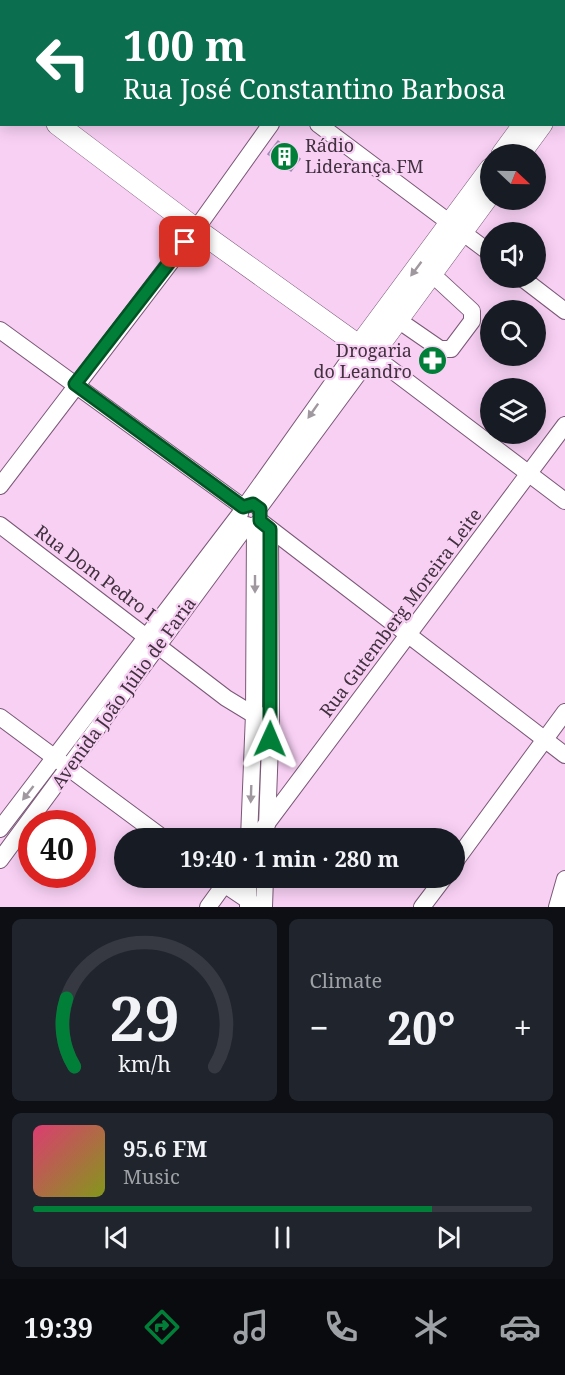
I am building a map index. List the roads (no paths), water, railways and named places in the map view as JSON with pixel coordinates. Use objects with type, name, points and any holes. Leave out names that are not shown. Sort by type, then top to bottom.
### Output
[{"type":"main road","points":[[60,126],[196,229],[365,350]]},
{"type":"main road","points":[[509,144],[523,126]]},
{"type":"main road","points":[[527,144],[541,126]]},
{"type":"main road","name":"Avenida João Júlio de Faria","points":[[365,350],[398,320],[432,275],[480,186]]},
{"type":"main road","name":"Avenida João Júlio de Faria","points":[[365,350],[457,226],[480,204]]},
{"type":"street","points":[[0,486],[75,384],[196,229],[270,126]]},
{"type":"street","points":[[321,126],[480,245]]},
{"type":"street","points":[[398,320],[440,349],[451,349],[472,321],[472,311],[432,275]]},
{"type":"street","points":[[535,288],[565,311]]},
{"type":"street","points":[[0,330],[253,517],[565,755]]},
{"type":"street","points":[[365,350],[565,501]]},
{"type":"street","name":"Avenida João Júlio de Faria","points":[[0,860],[62,763],[196,582],[253,517],[365,350]]},
{"type":"street","name":"Rua Gutemberg Moreira Leite","points":[[269,828],[565,425]]},
{"type":"street","points":[[253,517],[263,614],[262,716],[267,828]]},
{"type":"street","name":"Rua Dom Pedro I","points":[[0,525],[219,693],[262,716]]},
{"type":"street","points":[[465,848],[565,712]]},
{"type":"street","points":[[250,828],[262,716]]},
{"type":"street","points":[[0,717],[150,828]]},
{"type":"street","name":"Avenida João Júlio de Faria","points":[[0,829],[62,763]]},
{"type":"street","points":[[557,907],[565,879]]},
{"type":"street","points":[[208,907],[219,888]]},
{"type":"street","points":[[233,888],[254,906]]},
{"type":"street","points":[[250,888],[254,906]]},
{"type":"street","points":[[254,906],[261,888]]},
{"type":"street","points":[[422,907],[436,888]]},
{"type":"place","name":"Rádio Liderança FM","points":[[284,156]]},
{"type":"place","name":"Drogaria do Leandro","points":[[433,361]]}]
